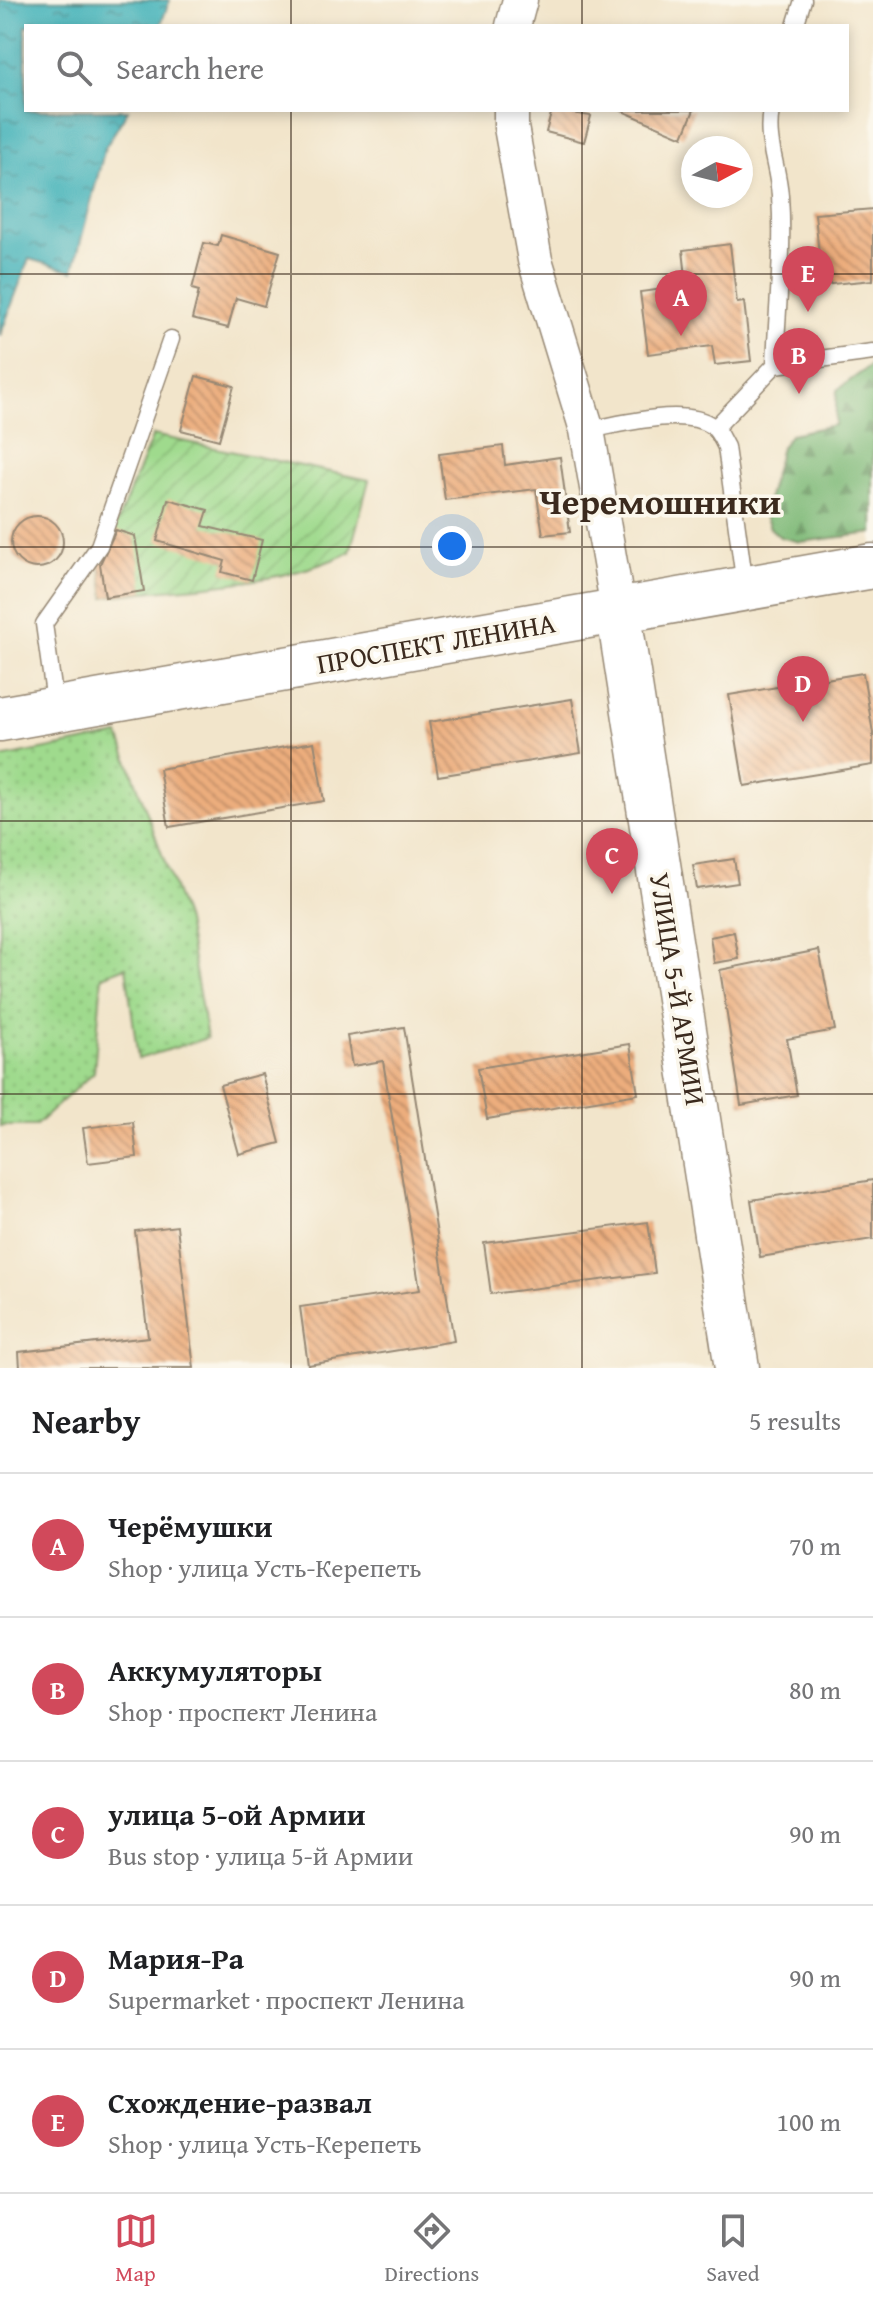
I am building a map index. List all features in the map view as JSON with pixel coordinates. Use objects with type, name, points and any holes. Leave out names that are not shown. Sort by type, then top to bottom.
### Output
[{"type":"main road","name":"ПРОСПЕКТ ЛЕНИНА","points":[[0,719],[873,566]]},
{"type":"main road","name":"УЛИЦА 5-Й АРМИИ","points":[[618,609],[737,1368]]},
{"type":"street","points":[[514,24],[520,0]]},
{"type":"street","points":[[511,112],[535,260],[587,430],[618,609]]},
{"type":"lane","points":[[796,24],[803,0]]},
{"type":"lane","points":[[771,112],[768,143],[777,171],[780,199],[775,365]]},
{"type":"lane","points":[[57,711],[44,624],[99,546],[171,339]]},
{"type":"lane","points":[[715,428],[775,365],[873,352]]},
{"type":"lane","points":[[587,430],[676,416],[697,417],[715,428],[726,447],[745,588]]},
{"type":"green space","points":[[873,364],[873,533],[800,542],[780,537],[770,528],[764,513],[781,447],[791,434],[835,425],[837,390]]},
{"type":"green space","points":[[153,435],[369,480],[350,552],[321,564],[261,579],[105,597],[100,564]]},
{"type":"green space","points":[[119,735],[186,921],[207,1038],[138,1059],[126,967],[102,976],[94,1072],[35,1126],[0,1126],[0,758]]},
{"type":"water","points":[[0,0],[170,0],[161,24],[24,24],[24,112],[127,112],[105,148],[73,271],[29,259],[0,336]]},
{"type":"building","points":[[551,112],[591,116],[584,142],[546,132]]},
{"type":"building","points":[[625,112],[693,112],[681,136]]},
{"type":"building","points":[[873,209],[873,280],[822,285],[815,214]]},
{"type":"building","points":[[221,235],[280,252],[264,306],[236,298],[228,328],[192,319],[199,291],[192,289],[204,243],[218,246]]},
{"type":"building","points":[[730,244],[737,303],[744,302],[751,361],[715,365],[712,346],[648,354],[640,292],[687,286],[683,250]]},
{"type":"building","points":[[196,376],[234,386],[219,440],[181,430]]},
{"type":"building","points":[[503,446],[505,465],[560,457],[570,532],[543,535],[536,489],[445,500],[439,454]]},
{"type":"building","points":[[168,499],[208,510],[203,526],[262,540],[252,580],[222,572],[225,561],[157,541]]},
{"type":"building","points":[[37,516],[56,523],[63,542],[56,561],[37,568],[18,561],[11,542],[18,523]]},
{"type":"building","points":[[116,530],[135,536],[144,591],[105,597],[100,564]]},
{"type":"building","points":[[863,673],[873,733],[873,765],[744,786],[729,695]]},
{"type":"building","points":[[572,699],[581,753],[438,776],[429,722]]},
{"type":"building","points":[[314,742],[324,801],[169,827],[159,769]]},
{"type":"building","points":[[734,859],[738,883],[697,889],[693,865]]},
{"type":"building","points":[[734,932],[739,959],[714,963],[710,937]]},
{"type":"building","points":[[819,950],[835,1030],[787,1039],[797,1095],[741,1105],[720,970]]},
{"type":"building","points":[[404,1027],[454,1341],[308,1365],[300,1307],[420,1290],[383,1061],[352,1066],[347,1036]]},
{"type":"building","points":[[630,1044],[638,1094],[487,1119],[478,1068]]},
{"type":"building","points":[[262,1074],[280,1143],[239,1154],[220,1085]]},
{"type":"building","points":[[133,1122],[137,1157],[88,1163],[83,1128]]},
{"type":"building","points":[[873,1180],[873,1239],[760,1257],[751,1200]]},
{"type":"building","points":[[648,1222],[655,1273],[491,1294],[484,1243]]},
{"type":"building","points":[[177,1226],[194,1368],[20,1368],[19,1352],[148,1337],[135,1231]]},
{"type":"place","name":"Схождение-развал","points":[[808,312]]},
{"type":"place","name":"Черёмушки","points":[[681,336]]},
{"type":"place","name":"Аккумуляторы","points":[[799,394]]},
{"type":"place","name":"Мария-Ра","points":[[803,722]]},
{"type":"place","name":"улица 5-ой Армии","points":[[612,894]]},
{"type":"district","name":"Черемошники","points":[[660,501]]}]
